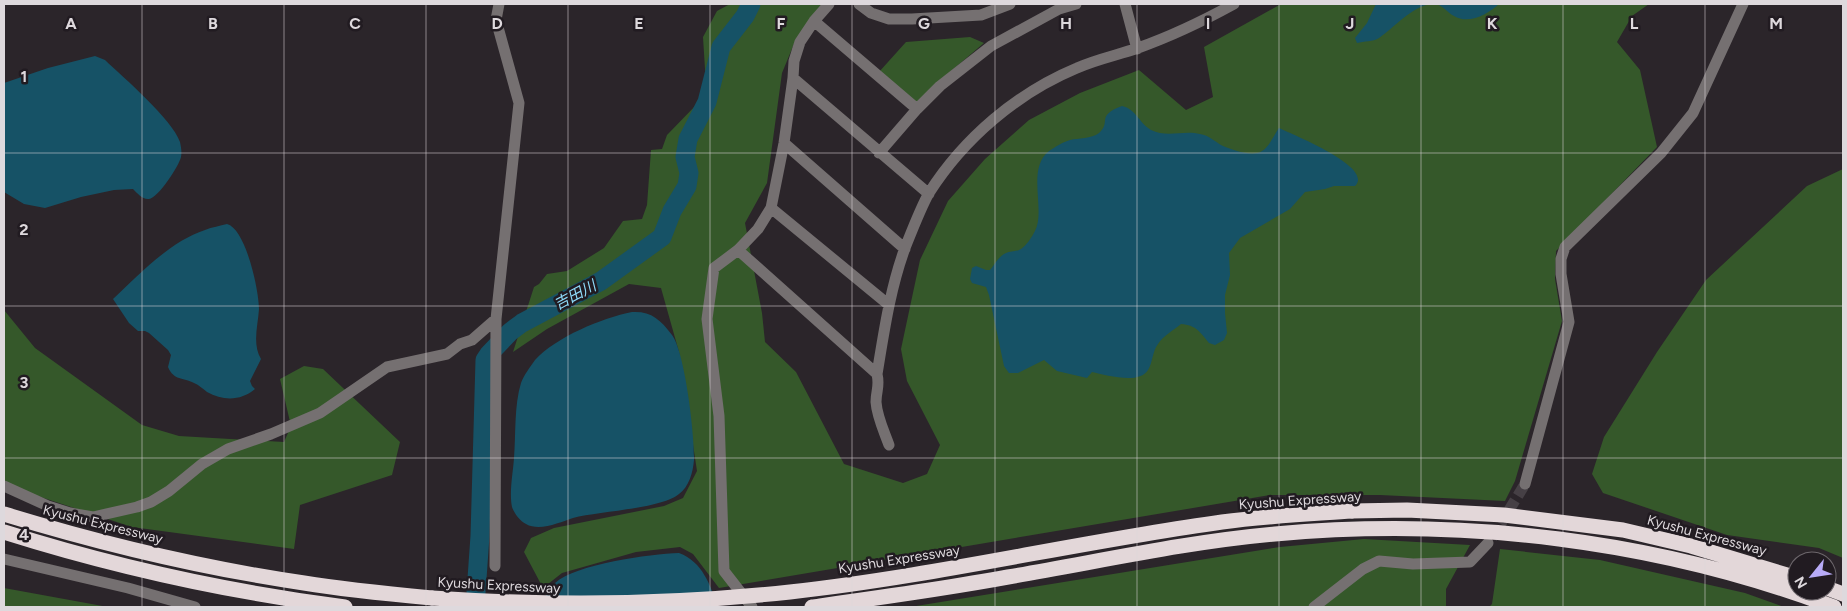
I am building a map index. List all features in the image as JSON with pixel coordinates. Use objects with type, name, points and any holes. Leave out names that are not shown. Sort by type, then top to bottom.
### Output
[{"type":"highway","name":"Kyushu Expressway","points":[[4,514],[69,534],[234,571],[305,584],[432,598],[502,603],[571,604],[710,600],[792,592],[920,574],[1224,522],[1352,511],[1407,510],[1504,515],[1623,530],[1708,551],[1787,575]]},
{"type":"highway","points":[[812,607],[924,591],[1097,560],[1226,540],[1276,534],[1410,528],[1465,530],[1541,537],[1620,548],[1687,562],[1745,577],[1834,607]]},
{"type":"highway","points":[[4,532],[63,551],[232,590],[345,607]]},
{"type":"street","points":[[495,566],[496,319],[519,103],[496,20],[498,4]]},
{"type":"street","points":[[752,607],[724,570],[719,416],[707,319],[714,268],[738,250],[758,229],[771,208],[784,143],[794,61],[800,42],[814,21],[829,4]]},
{"type":"street","points":[[858,4],[871,13],[889,19],[912,19],[981,15],[1010,4]]},
{"type":"street","points":[[879,153],[917,109],[940,86],[991,46],[1058,9],[1076,4]]},
{"type":"street","points":[[1125,4],[1137,49]]},
{"type":"street","points":[[889,445],[877,411],[876,400],[880,384],[877,374],[889,306],[905,249],[929,194],[954,159],[977,134],[1016,101],[1055,78],[1078,67],[1137,49],[1199,24],[1234,4]]},
{"type":"street","points":[[1525,484],[1569,322],[1561,274],[1561,259],[1565,247],[1661,153],[1693,113],[1743,4]]},
{"type":"street","points":[[814,21],[917,109]]},
{"type":"street","points":[[793,78],[929,194]]},
{"type":"street","points":[[784,143],[905,249]]},
{"type":"street","points":[[771,208],[889,306]]},
{"type":"street","points":[[738,250],[877,374]]},
{"type":"street","points":[[4,486],[48,506],[92,518],[151,502],[169,491],[202,464],[228,449],[271,434],[320,413],[387,367],[447,354],[460,344],[472,340],[496,319]]},
{"type":"street","points":[[1314,607],[1363,569],[1379,561],[1413,564],[1470,562],[1488,543]]},
{"type":"street","points":[[4,559],[128,588],[195,607]]},
{"type":"green space","points":[[730,4],[823,4],[796,39],[782,73],[767,183],[745,223],[762,313],[765,342],[796,372],[844,464],[903,483],[927,474],[940,445],[907,381],[901,349],[920,260],[948,201],[985,159],[1029,120],[1080,93],[1139,70],[1186,110],[1213,97],[1204,47],[1281,4],[1649,4],[1632,16],[1617,42],[1640,70],[1657,147],[1556,251],[1555,279],[1562,321],[1515,481],[1505,501],[1380,495],[1270,495],[719,588],[693,554],[680,547],[636,552],[562,573],[543,588],[524,552],[531,538],[554,528],[664,506],[683,498],[697,471],[679,352],[661,288],[629,284],[547,329],[513,352],[534,287],[547,274],[567,271],[604,248],[623,221],[642,219],[647,205],[651,150],[662,149],[667,135],[699,102],[706,85],[703,37],[717,11]]},
{"type":"green space","points":[[970,37],[984,43],[944,77],[917,105],[879,72],[906,42]]},
{"type":"green space","points":[[1843,169],[1843,558],[1837,556],[1837,551],[1826,551],[1819,548],[1727,535],[1603,493],[1592,474],[1604,437],[1657,352],[1706,280],[1807,186]]},
{"type":"green space","points":[[4,310],[35,348],[142,425],[179,436],[284,442],[291,426],[280,379],[304,366],[323,369],[400,442],[392,475],[300,505],[294,549],[132,527],[4,485]]},
{"type":"green space","points":[[1364,539],[1470,545],[1446,589],[1446,607],[910,607],[1280,547]]},
{"type":"green space","points":[[1500,549],[1600,560],[1745,593],[1784,607],[1489,607],[1492,604]]},
{"type":"green space","points":[[4,588],[108,607],[4,607]]},
{"type":"water","points":[[1376,4],[1431,4],[1410,13],[1377,39],[1357,43],[1355,38],[1367,23]]},
{"type":"water","points":[[1436,4],[1499,4],[1484,15],[1466,19],[1454,16]]},
{"type":"water","points":[[95,56],[105,60],[147,99],[168,122],[180,142],[181,157],[163,188],[149,199],[142,197],[133,189],[114,190],[81,197],[45,208],[24,204],[4,192],[4,83],[48,68]]},
{"type":"water","points":[[1122,106],[1131,110],[1151,130],[1169,134],[1194,133],[1203,135],[1223,146],[1245,153],[1261,152],[1270,143],[1279,128],[1329,152],[1343,161],[1353,170],[1358,178],[1355,186],[1334,186],[1305,192],[1290,209],[1240,238],[1229,253],[1230,275],[1225,295],[1227,333],[1224,340],[1215,345],[1209,343],[1200,332],[1181,324],[1160,341],[1148,370],[1144,375],[1137,377],[1113,377],[1092,372],[1087,378],[1057,371],[1044,360],[1018,373],[1009,373],[1004,366],[989,295],[986,287],[972,283],[970,279],[972,268],[976,266],[990,270],[1004,254],[1019,250],[1025,246],[1034,233],[1038,222],[1037,179],[1042,159],[1049,151],[1065,142],[1096,135],[1103,129],[1106,116]]},
{"type":"water","points":[[227,224],[234,228],[245,248],[257,289],[259,309],[256,341],[261,359],[250,381],[255,389],[238,398],[213,395],[190,381],[173,375],[168,367],[171,355],[168,350],[149,333],[138,331],[129,323],[113,299],[144,269],[179,242],[208,229]]},
{"type":"water","points":[[632,312],[645,313],[655,317],[668,329],[677,344],[685,376],[693,433],[694,460],[688,483],[679,494],[659,503],[573,518],[544,527],[526,524],[514,512],[511,495],[517,401],[524,377],[535,360],[567,336],[607,319]]},
{"type":"water","points":[[679,553],[700,568],[718,607],[543,607],[550,588],[565,576],[579,570],[614,561],[650,555]]},
{"type":"waterway","name":"吉田川","points":[[475,607],[480,536],[485,360],[510,332],[522,323],[601,281],[662,237],[672,211],[687,186],[689,173],[685,157],[688,139],[707,102],[721,47],[745,16],[751,4]]},
{"type":"tunnel","points":[[1492,538],[1525,484]]}]
